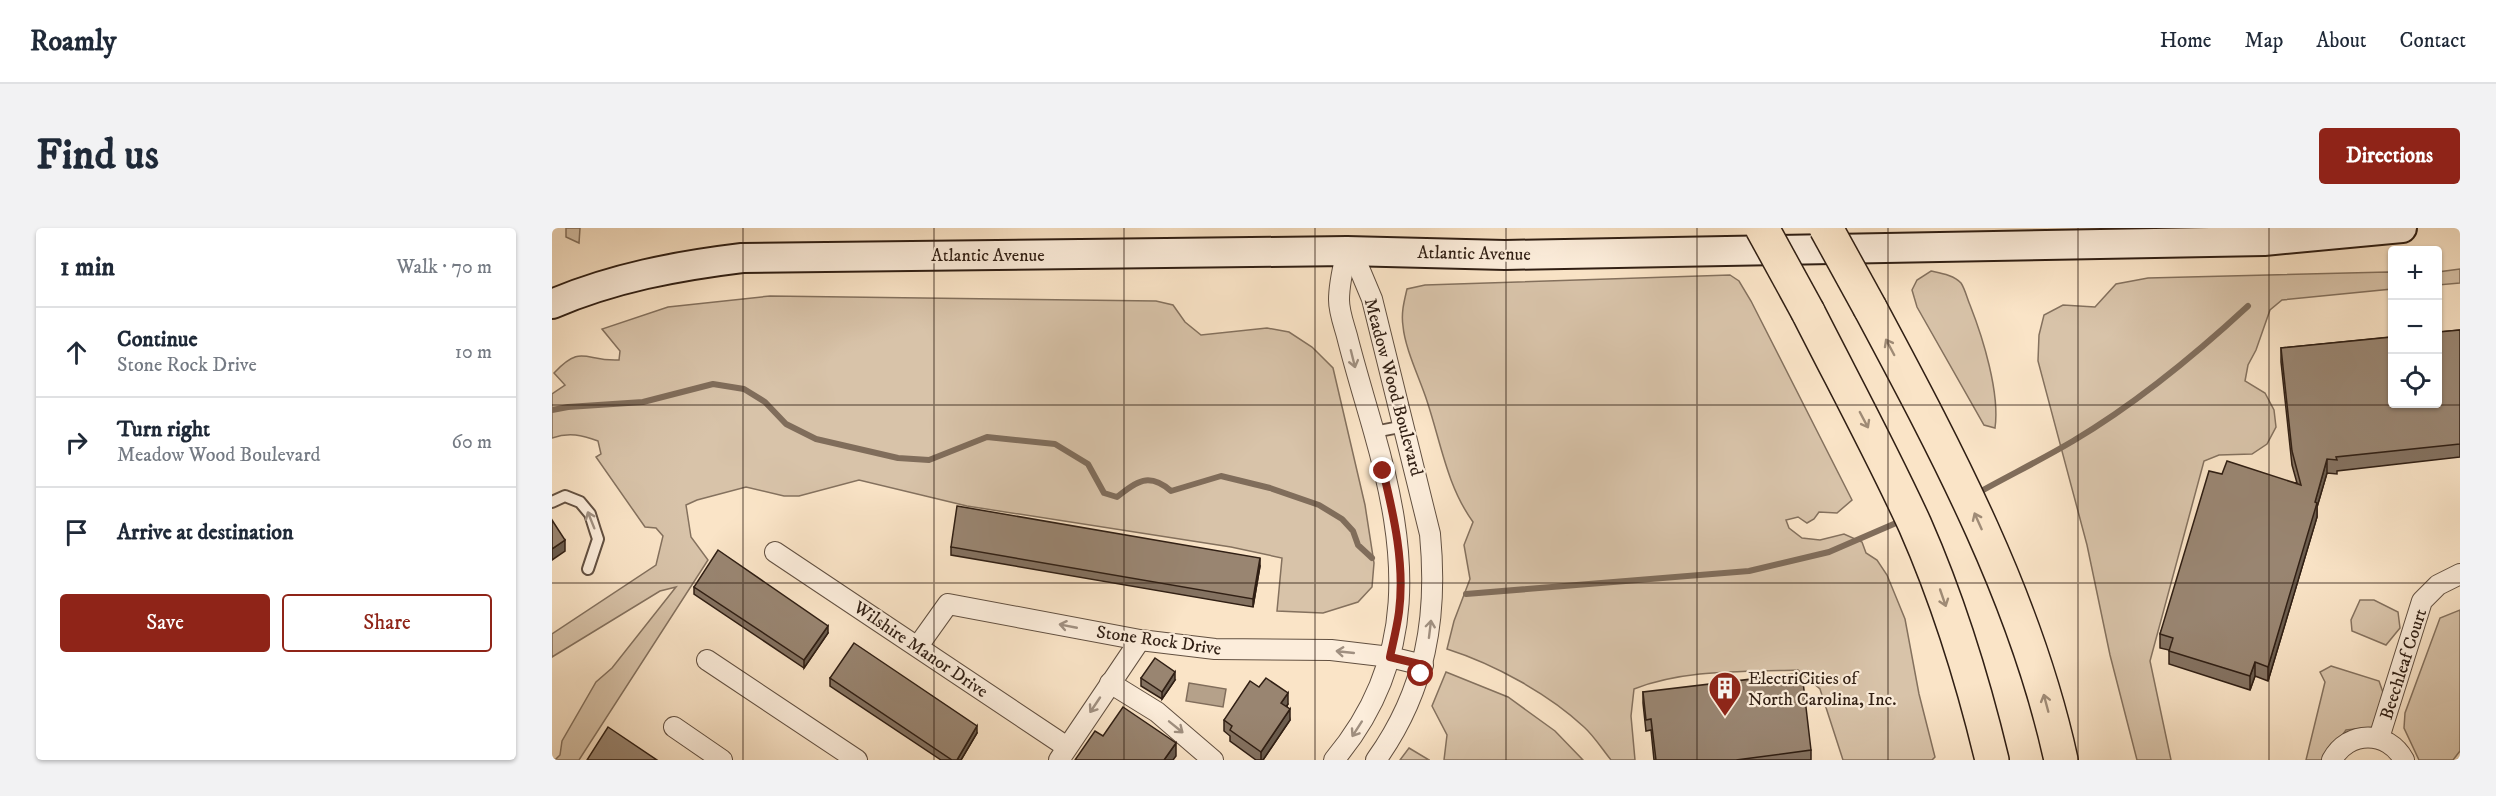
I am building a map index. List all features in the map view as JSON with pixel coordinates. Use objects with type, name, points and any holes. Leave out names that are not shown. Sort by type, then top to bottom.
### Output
[{"type":"highway","points":[[1762,228],[1873,437],[1915,527],[1966,664],[1992,760]]},
{"type":"highway","points":[[1826,228],[1870,308],[1974,513],[2004,580],[2041,683],[2061,760]]},
{"type":"main road","name":"Atlantic Avenue","points":[[552,304],[635,276],[670,268],[742,258],[1347,251],[1505,255],[2264,241],[2402,228]]},
{"type":"street","name":"Meadow Wood Boulevard","points":[[1347,251],[1359,268],[1372,299],[1430,534],[1434,571],[1433,604],[1423,665],[1416,687],[1376,760]]},
{"type":"street","name":"Meadow Wood Boulevard","points":[[1334,760],[1372,704],[1390,657],[1399,612],[1400,564],[1391,504],[1339,302],[1347,251]]},
{"type":"street","name":"Wilshire Manor Drive","points":[[775,552],[918,646],[1063,754]]},
{"type":"street","name":"Beechleaf Court","points":[[2379,738],[2422,601],[2438,585],[2460,574]]},
{"type":"street","name":"Stone Rock Drive","points":[[918,646],[948,604],[1140,640],[1215,650],[1331,650],[1390,657],[1423,665]]},
{"type":"street","points":[[1063,754],[1140,640]]},
{"type":"street","points":[[707,660],[857,760]]},
{"type":"street","points":[[1110,683],[1156,712],[1213,760]]},
{"type":"street","points":[[674,727],[722,760]]},
{"type":"street","name":"Beechleaf Court","points":[[2332,760],[2349,741],[2364,737],[2379,738],[2393,746],[2404,760]]},
{"type":"lane","points":[[1374,432],[1405,426]]},
{"type":"lane","points":[[552,502],[565,496],[580,502],[590,514],[598,539],[588,569]]},
{"type":"shaded area","points":[[566,228],[580,228],[579,243],[566,237]]},
{"type":"shaded area","points":[[2460,269],[2460,283],[2442,285],[2442,271]]},
{"type":"shaded area","points":[[1931,271],[1955,278],[1965,291],[1980,333],[1993,382],[1995,428],[1984,425],[1917,307],[1912,290],[1917,280]]},
{"type":"shaded area","points":[[2388,272],[2388,289],[2282,300],[2270,310],[2256,350],[2248,365],[2245,381],[2265,393],[2274,410],[2276,427],[2267,444],[2252,454],[2219,455],[2204,461],[2150,661],[2171,760],[2137,760],[2110,655],[2087,545],[2038,361],[2039,335],[2044,315],[2063,305],[2095,307],[2116,284],[2148,278]]},
{"type":"shaded area","points":[[1730,275],[1739,281],[1751,301],[1852,500],[1837,513],[1819,512],[1807,523],[1798,517],[1786,520],[1789,528],[1802,538],[1820,540],[1844,534],[1862,542],[1866,553],[1877,560],[1887,575],[1905,619],[1919,694],[1935,757],[1932,760],[1843,760],[1820,689],[1798,670],[1694,675],[1634,689],[1631,716],[1635,760],[1611,760],[1588,731],[1538,692],[1483,663],[1447,649],[1454,621],[1470,579],[1464,545],[1473,522],[1451,479],[1404,335],[1402,317],[1407,289],[1425,285]]},
{"type":"shaded area","points":[[770,296],[1156,301],[1173,305],[1185,322],[1201,335],[1267,328],[1289,332],[1312,347],[1333,368],[1365,505],[1374,563],[1372,587],[1358,602],[1323,613],[1277,611],[1282,558],[1231,547],[967,506],[859,480],[799,496],[784,496],[746,487],[686,505],[691,537],[708,560],[579,760],[555,760],[560,755],[562,741],[596,682],[612,668],[676,587],[660,591],[552,657],[552,634],[656,565],[663,536],[656,528],[645,527],[596,457],[601,454],[598,441],[575,435],[552,438],[552,394],[565,385],[554,373],[563,364],[578,356],[619,360],[620,351],[602,329],[668,307]]},
{"type":"shaded area","points":[[2360,600],[2374,600],[2398,612],[2400,628],[2386,645],[2352,631],[2351,620]]},
{"type":"shaded area","points":[[2460,610],[2460,751],[2453,760],[2419,760],[2404,728],[2405,713],[2440,618]]},
{"type":"shaded area","points":[[2331,666],[2379,681],[2386,701],[2375,727],[2346,730],[2329,753],[2327,760],[2306,760],[2325,682],[2320,672]]},
{"type":"shaded area","points":[[1446,672],[1508,697],[1555,731],[1583,760],[1444,760],[1447,735],[1432,706]]},
{"type":"shaded area","points":[[1189,683],[1226,689],[1223,707],[1186,701]]},
{"type":"shaded area","points":[[1409,748],[1429,760],[1400,760]]},
{"type":"building","points":[[2460,330],[2460,444],[2336,457],[2337,460],[2327,459],[2315,502],[2317,503],[2268,667],[2255,662],[2250,676],[2169,651],[2173,638],[2160,634],[2209,471],[2222,474],[2227,461],[2301,485],[2292,451],[2281,348],[2388,337],[2388,408],[2442,408],[2442,332]]},
{"type":"building","points":[[957,506],[1260,558],[1253,599],[951,547]]},
{"type":"building","points":[[552,520],[565,540],[552,549]]},
{"type":"building","points":[[718,550],[828,626],[804,660],[694,587]]},
{"type":"building","points":[[854,643],[977,726],[957,760],[952,760],[830,678]]},
{"type":"building","points":[[1155,658],[1175,672],[1162,692],[1141,678]]},
{"type":"building","name":"ElectriCities of North Carolina, Inc.","points":[[1802,673],[1811,750],[1736,760],[1656,760],[1651,719],[1646,720],[1643,692]]},
{"type":"building","points":[[1266,678],[1288,693],[1281,703],[1290,709],[1261,752],[1230,730],[1232,726],[1224,720],[1250,681],[1259,687]]},
{"type":"building","points":[[1123,707],[1176,743],[1164,760],[1075,760],[1095,731],[1103,736]]},
{"type":"building","points":[[608,727],[657,760],[587,760]]},
{"type":"waterway","points":[[1976,494],[2061,448],[2120,411],[2186,361],[2248,306]]},
{"type":"waterway","points":[[552,410],[643,402],[713,384],[744,389],[765,402],[786,424],[816,439],[898,458],[929,460],[987,437],[1055,444],[1088,464],[1104,493],[1117,497],[1143,481],[1156,482],[1171,491],[1221,476],[1270,488],[1319,505],[1342,519],[1353,531],[1358,545],[1372,558]]},
{"type":"waterway","points":[[1466,594],[1749,571],[1829,552],[1903,520]]},
{"type":"place","name":"ElectriCities of North Carolina, Inc.","points":[[1725,717]]},
{"type":"route","points":[[1383,471],[1391,504],[1400,564],[1399,612],[1390,657],[1423,665],[1421,674]]}]
